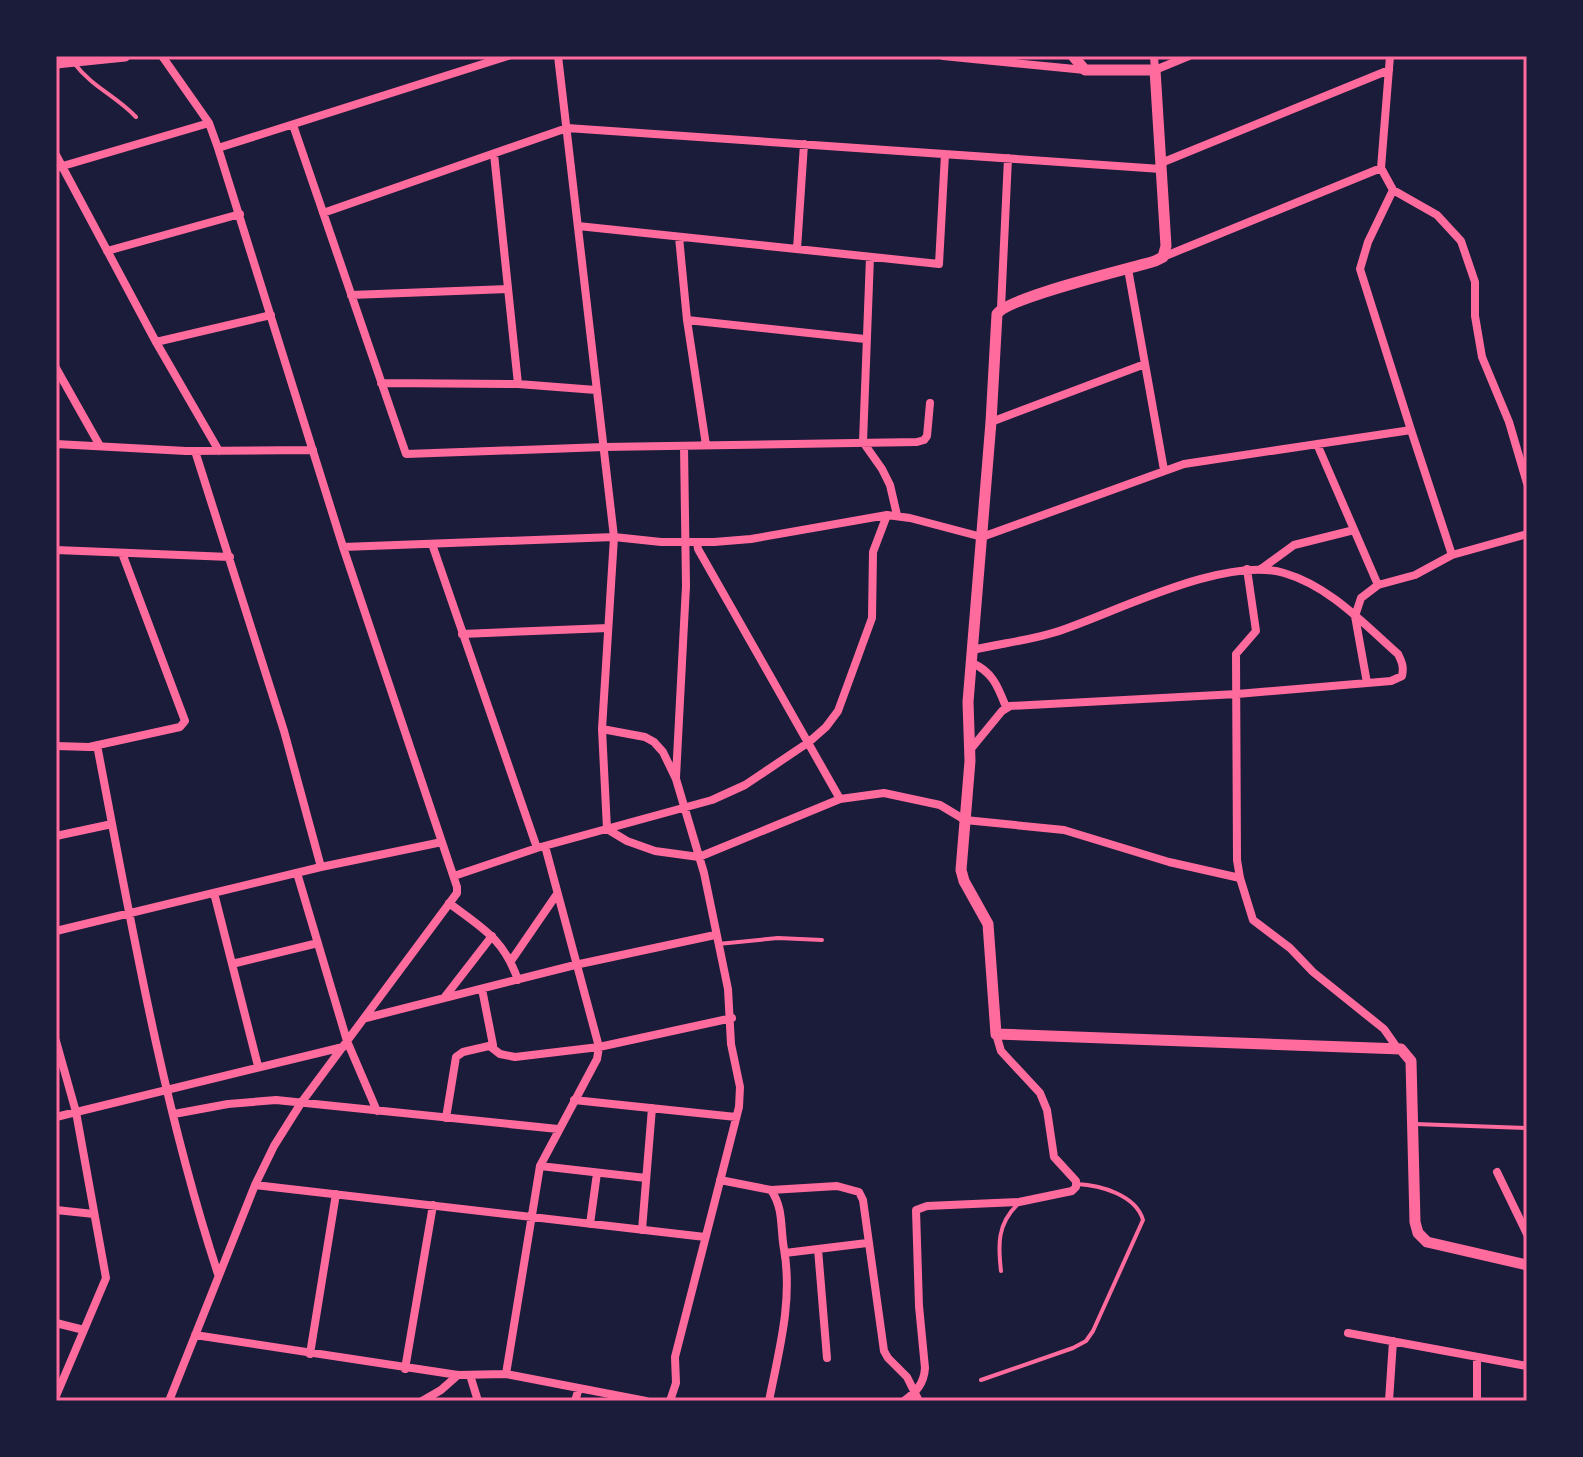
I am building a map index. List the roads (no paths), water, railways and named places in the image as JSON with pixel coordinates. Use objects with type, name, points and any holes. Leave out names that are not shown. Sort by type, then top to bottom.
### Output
[{"type":"street","points":[[56,63],[125,56]]},
{"type":"street","points":[[162,56],[209,123],[218,148],[343,547],[454,876],[457,893],[301,1103],[274,1146],[255,1185],[169,1401]]},
{"type":"street","points":[[218,148],[508,56]]},
{"type":"street","points":[[558,56],[614,537],[602,729],[607,829]]},
{"type":"street","points":[[943,56],[1085,70],[1155,70],[1189,56]]},
{"type":"street","points":[[1073,56],[1085,70]]},
{"type":"street","points":[[1154,56],[1166,246],[1163,257]]},
{"type":"street","points":[[1390,56],[1381,168],[1393,190],[1437,215],[1461,241],[1475,282],[1475,316],[1482,357],[1513,435],[1527,483]]},
{"type":"street","points":[[323,213],[567,128],[1161,166],[1389,70]]},
{"type":"street","points":[[59,168],[209,123]]},
{"type":"street","points":[[293,125],[406,454],[924,440],[930,403]]},
{"type":"street","points":[[797,249],[804,144]]},
{"type":"street","points":[[494,154],[518,384]]},
{"type":"street","points":[[578,226],[939,264],[945,154]]},
{"type":"street","points":[[56,155],[59,168],[219,451]]},
{"type":"street","points":[[918,1396],[925,1368],[919,1306],[916,1210],[927,1206],[1019,1202],[1072,1191],[1077,1184],[1054,1157],[1043,1098],[1001,1051],[996,1034],[988,924],[962,875],[970,751],[968,714],[997,314],[1001,308],[1008,158]]},
{"type":"street","points":[[1001,308],[1163,257],[1381,168]]},
{"type":"street","points":[[1393,190],[1368,242],[1360,269],[1389,368],[1401,393],[1452,555]]},
{"type":"street","points":[[107,251],[240,214]]},
{"type":"street","points":[[679,237],[687,320],[706,445]]},
{"type":"street","points":[[870,257],[863,442],[886,477],[895,498],[897,515]]},
{"type":"street","points":[[1128,269],[1164,470]]},
{"type":"street","points":[[351,295],[508,289]]},
{"type":"street","points":[[156,342],[271,315]]},
{"type":"street","points":[[687,320],[865,339]]},
{"type":"street","points":[[991,422],[1145,364]]},
{"type":"street","points":[[56,368],[100,446]]},
{"type":"street","points":[[381,383],[518,384],[596,390]]},
{"type":"street","points":[[343,547],[614,537],[661,542],[751,539],[887,515],[982,537],[1184,464],[1411,430]]},
{"type":"street","points":[[56,444],[195,451],[313,450]]},
{"type":"street","points":[[1317,444],[1378,585]]},
{"type":"street","points":[[676,779],[692,542],[684,446]]},
{"type":"street","points":[[195,451],[284,731],[321,867]]},
{"type":"street","points":[[454,876],[541,847],[712,800],[745,785],[809,742],[838,711],[872,618],[873,552],[887,515]]},
{"type":"street","points":[[1261,569],[1294,545],[1354,530]]},
{"type":"street","points":[[1367,683],[1355,616],[1361,598],[1378,585],[1415,575],[1452,555],[1527,534]]},
{"type":"street","points":[[692,542],[840,799]]},
{"type":"street","points":[[432,544],[557,894],[599,1047],[597,1059],[540,1166],[506,1374]]},
{"type":"street","points":[[56,550],[230,557]]},
{"type":"street","points":[[56,746],[76,748],[97,745],[180,727],[185,721],[122,553]]},
{"type":"street","points":[[1247,569],[1256,631],[1236,654],[1236,827],[1240,878],[1253,920],[1384,1029],[1398,1049]]},
{"type":"street","points":[[970,751],[1006,707],[1367,683],[1397,679],[1402,676],[1403,663],[1398,654],[1355,616],[1312,584],[1282,572],[1261,569],[1210,575],[1059,631],[972,656]]},
{"type":"street","points":[[462,634],[608,628]]},
{"type":"street","points":[[972,656],[991,674],[1006,707]]},
{"type":"street","points":[[602,729],[645,737],[654,742],[663,752],[676,779],[699,857],[728,989],[732,1018],[731,1044],[740,1087],[736,1117],[675,1357],[676,1383],[670,1401]]},
{"type":"street","points":[[97,745],[129,915],[167,1089],[218,1275]]},
{"type":"street","points":[[607,829],[627,841],[655,851],[699,857],[840,799],[884,793],[940,805],[965,820],[1064,830],[1169,862],[1240,878]]},
{"type":"street","points":[[56,836],[112,824]]},
{"type":"street","points":[[56,931],[321,867],[442,842]]},
{"type":"street","points":[[297,873],[345,1044],[377,1111]]},
{"type":"street","points":[[214,893],[258,1066]]},
{"type":"street","points":[[511,961],[557,894]]},
{"type":"street","points":[[449,903],[492,936],[511,961],[518,980]]},
{"type":"street","points":[[444,998],[492,936]]},
{"type":"street","points":[[365,1018],[575,965],[716,939]]},
{"type":"street","points":[[232,964],[318,943]]},
{"type":"street","points":[[482,989],[491,1047],[500,1054],[515,1057],[599,1047],[732,1018]]},
{"type":"street","points":[[996,1034],[1398,1049],[1405,1052],[1411,1061],[1416,1227],[1422,1238],[1427,1242],[1527,1265]]},
{"type":"street","points":[[56,1041],[76,1112],[106,1278],[56,1396]]},
{"type":"street","points":[[56,1117],[345,1044]]},
{"type":"street","points":[[446,1118],[456,1057],[463,1052],[491,1047]]},
{"type":"street","points":[[174,1114],[276,1100],[558,1129]]},
{"type":"street","points":[[574,1100],[736,1117]]},
{"type":"street","points":[[642,1230],[652,1108]]},
{"type":"street","points":[[540,1166],[646,1178]]},
{"type":"street","points":[[1497,1172],[1527,1234]]},
{"type":"street","points":[[590,1224],[597,1173]]},
{"type":"street","points":[[720,1180],[771,1190],[837,1186],[859,1192],[863,1200],[884,1351],[907,1377],[918,1396]]},
{"type":"street","points":[[255,1185],[705,1237]]},
{"type":"street","points":[[769,1401],[788,1290],[781,1211],[771,1190]]},
{"type":"street","points":[[310,1354],[336,1194]]},
{"type":"street","points":[[405,1369],[433,1205]]},
{"type":"street","points":[[56,1210],[94,1214]]},
{"type":"street","points":[[785,1253],[867,1243]]},
{"type":"street","points":[[818,1249],[827,1358]]},
{"type":"street","points":[[56,1323],[84,1330]]},
{"type":"street","points":[[1348,1333],[1527,1366]]},
{"type":"street","points":[[195,1335],[405,1369],[458,1375],[506,1374],[646,1401]]},
{"type":"street","points":[[1389,1401],[1393,1341]]},
{"type":"street","points":[[1477,1357],[1477,1401]]},
{"type":"street","points":[[422,1401],[458,1375]]},
{"type":"street","points":[[470,1375],[478,1401]]},
{"type":"street","points":[[575,1401],[579,1388]]},
{"type":"street","points":[[904,1401],[918,1396]]},
{"type":"lane","points":[[73,61],[93,85],[124,104],[136,117]]},
{"type":"lane","points":[[716,939],[822,940]]},
{"type":"lane","points":[[1413,1124],[1527,1128]]},
{"type":"lane","points":[[981,1380],[1073,1348],[1086,1341],[1093,1331],[1143,1220],[1138,1207],[1116,1193],[1077,1184]]},
{"type":"lane","points":[[1001,1271],[1000,1234],[1008,1213],[1019,1202]]}]
